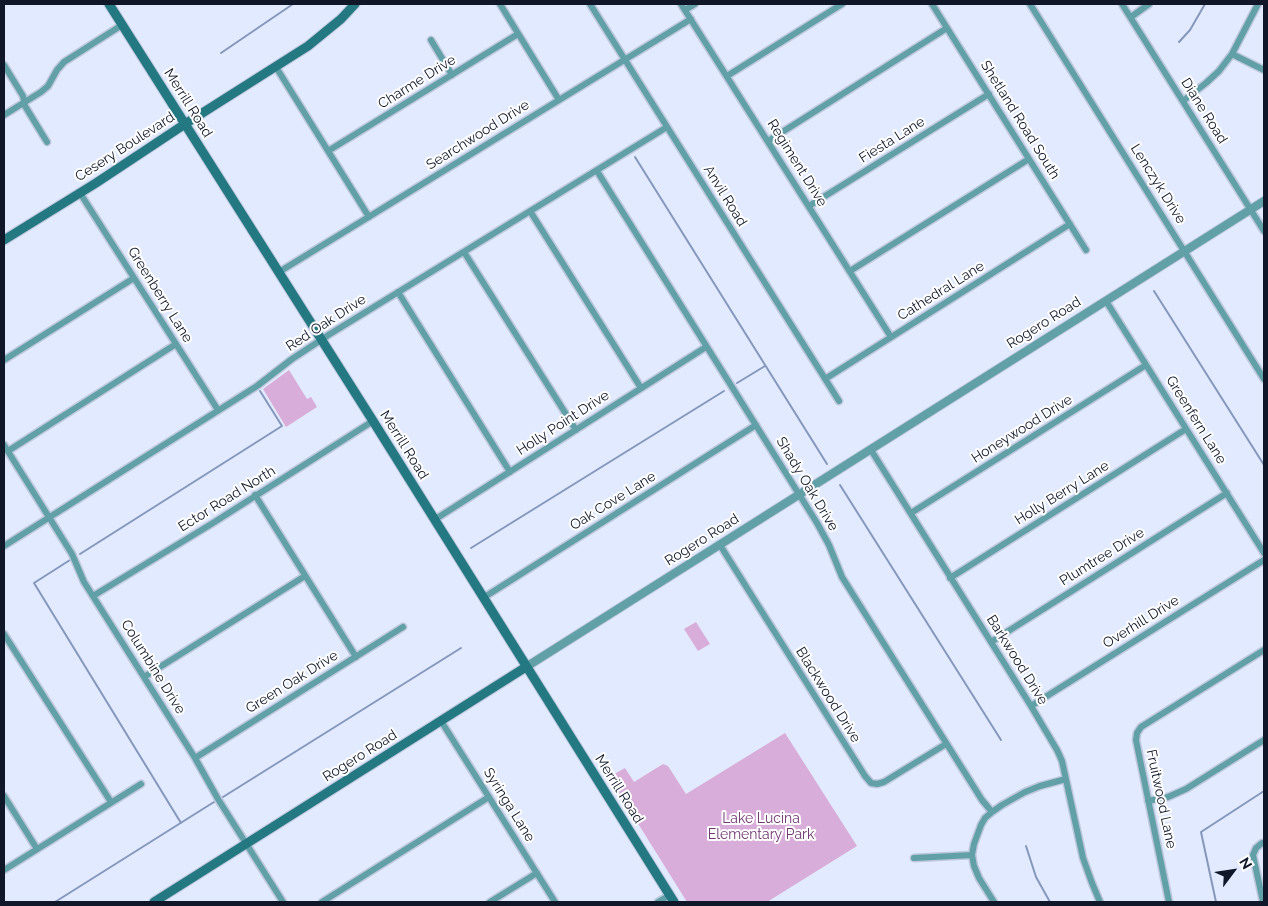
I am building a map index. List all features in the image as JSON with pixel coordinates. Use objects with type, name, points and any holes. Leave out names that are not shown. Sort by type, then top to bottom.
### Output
[{"type":"main road","name":"Merrill Road","points":[[109,4],[672,899]]},
{"type":"main road","name":"Cesery Boulevard","points":[[4,240],[308,46],[341,19],[355,4]]},
{"type":"main road","name":"Rogero Road","points":[[154,902],[526,667]]},
{"type":"street","points":[[500,4],[559,100]]},
{"type":"street","name":"Anvil Road","points":[[590,4],[839,401]]},
{"type":"street","points":[[683,7],[695,4]]},
{"type":"street","points":[[727,76],[842,4]]},
{"type":"street","name":"Shetland Road South","points":[[932,4],[1086,250]]},
{"type":"street","name":"Lenczyk Drive","points":[[1030,4],[1264,379]]},
{"type":"street","name":"Diane Road","points":[[1122,4],[1264,230]]},
{"type":"street","points":[[1130,17],[1149,4]]},
{"type":"street","points":[[1183,101],[1219,71],[1232,54],[1258,4]]},
{"type":"street","name":"Regiment Drive","points":[[683,7],[891,337]]},
{"type":"street","name":"Searchwood Drive","points":[[279,272],[691,19]]},
{"type":"street","points":[[4,115],[48,86],[64,62],[122,25]]},
{"type":"street","points":[[768,141],[947,28]]},
{"type":"street","name":"Charme Drive","points":[[328,151],[518,34]]},
{"type":"street","points":[[431,40],[452,75]]},
{"type":"street","points":[[1232,54],[1264,70]]},
{"type":"street","points":[[4,65],[22,96],[25,106],[47,142]]},
{"type":"street","points":[[276,67],[369,217]]},
{"type":"street","name":"Fiesta Lane","points":[[809,206],[989,94]]},
{"type":"street","name":"Red Oak Drive","points":[[4,546],[257,386],[321,340],[667,127]]},
{"type":"street","points":[[850,272],[1029,159]]},
{"type":"street","name":"Shady Oak Drive","points":[[597,171],[817,523],[829,545],[842,577],[946,744],[982,800],[992,812]]},
{"type":"street","name":"Greenberry Lane","points":[[80,193],[218,410]]},
{"type":"street","name":"Rogero Road","points":[[526,667],[1264,201]]},
{"type":"street","points":[[530,211],[640,388]]},
{"type":"street","name":"Cathedral Lane","points":[[825,378],[1070,224]]},
{"type":"street","points":[[464,252],[576,430]]},
{"type":"street","points":[[4,360],[134,278]]},
{"type":"street","points":[[398,292],[510,472]]},
{"type":"street","name":"Greenfern Lane","points":[[1106,301],[1264,553]]},
{"type":"street","points":[[6,448],[176,344]]},
{"type":"street","name":"Holly Point Drive","points":[[434,520],[706,347]]},
{"type":"street","name":"Honeywood Drive","points":[[911,514],[1146,365]]},
{"type":"street","name":"Ector Road North","points":[[93,596],[213,523],[373,421]]},
{"type":"street","name":"Oak Cove Lane","points":[[483,598],[756,425]]},
{"type":"street","name":"Holly Berry Lane","points":[[950,578],[1186,429]]},
{"type":"street","name":"Columbine Drive","points":[[6,448],[72,554],[84,582],[283,902]]},
{"type":"street","name":"Barkwood Drive","points":[[871,450],[1057,750],[1062,760],[1083,858],[1100,902]]},
{"type":"street","name":"Plumtree Drive","points":[[991,642],[1227,493]]},
{"type":"street","points":[[255,495],[356,657]]},
{"type":"street","name":"Blackwood Drive","points":[[720,545],[871,783],[884,782],[946,744]]},
{"type":"street","name":"Overhill Drive","points":[[1031,706],[1264,560]]},
{"type":"street","points":[[144,677],[305,576]]},
{"type":"street","name":"Green Oak Drive","points":[[195,758],[403,627]]},
{"type":"street","points":[[4,634],[110,802]]},
{"type":"street","name":"Fruitwood Lane","points":[[1169,902],[1136,740],[1137,732],[1141,727],[1264,650]]},
{"type":"street","name":"Syringa Lane","points":[[441,721],[555,902]]},
{"type":"street","points":[[1148,801],[1168,797],[1186,789],[1264,740]]},
{"type":"street","points":[[994,902],[979,878],[972,855],[977,834],[985,818],[1002,805],[1025,792],[1066,778]]},
{"type":"street","points":[[4,870],[141,784]]},
{"type":"street","points":[[4,796],[37,849]]},
{"type":"street","points":[[322,902],[489,797]]},
{"type":"street","points":[[1263,902],[1253,855],[1256,848],[1264,843]]},
{"type":"street","points":[[914,858],[972,855]]},
{"type":"street","points":[[490,902],[537,872]]},
{"type":"street","points":[[658,902],[672,899]]},
{"type":"green space","points":[[289,370],[307,399],[311,397],[317,407],[286,427],[263,389]]},
{"type":"green space","points":[[696,622],[710,644],[698,651],[684,629]]},
{"type":"green space","name":"Lake Lucina Elementary Park","points":[[785,733],[857,846],[767,902],[687,902],[609,777],[625,768],[634,782],[663,764],[668,766],[686,794]]},
{"type":"waterway","points":[[221,53],[293,4]]},
{"type":"waterway","points":[[1179,42],[1190,30],[1205,4]]},
{"type":"waterway","points":[[635,157],[827,464]]},
{"type":"waterway","points":[[1154,291],[1264,465]]},
{"type":"waterway","points":[[737,383],[765,366]]},
{"type":"waterway","points":[[80,554],[282,426],[260,391]]},
{"type":"waterway","points":[[471,548],[724,391]]},
{"type":"waterway","points":[[840,485],[1001,740]]},
{"type":"waterway","points":[[70,560],[34,583],[181,823]]},
{"type":"waterway","points":[[223,797],[461,648]]},
{"type":"waterway","points":[[1216,902],[1201,832],[1264,791]]},
{"type":"waterway","points":[[55,902],[214,802]]},
{"type":"waterway","points":[[1026,846],[1036,877],[1050,902]]}]
